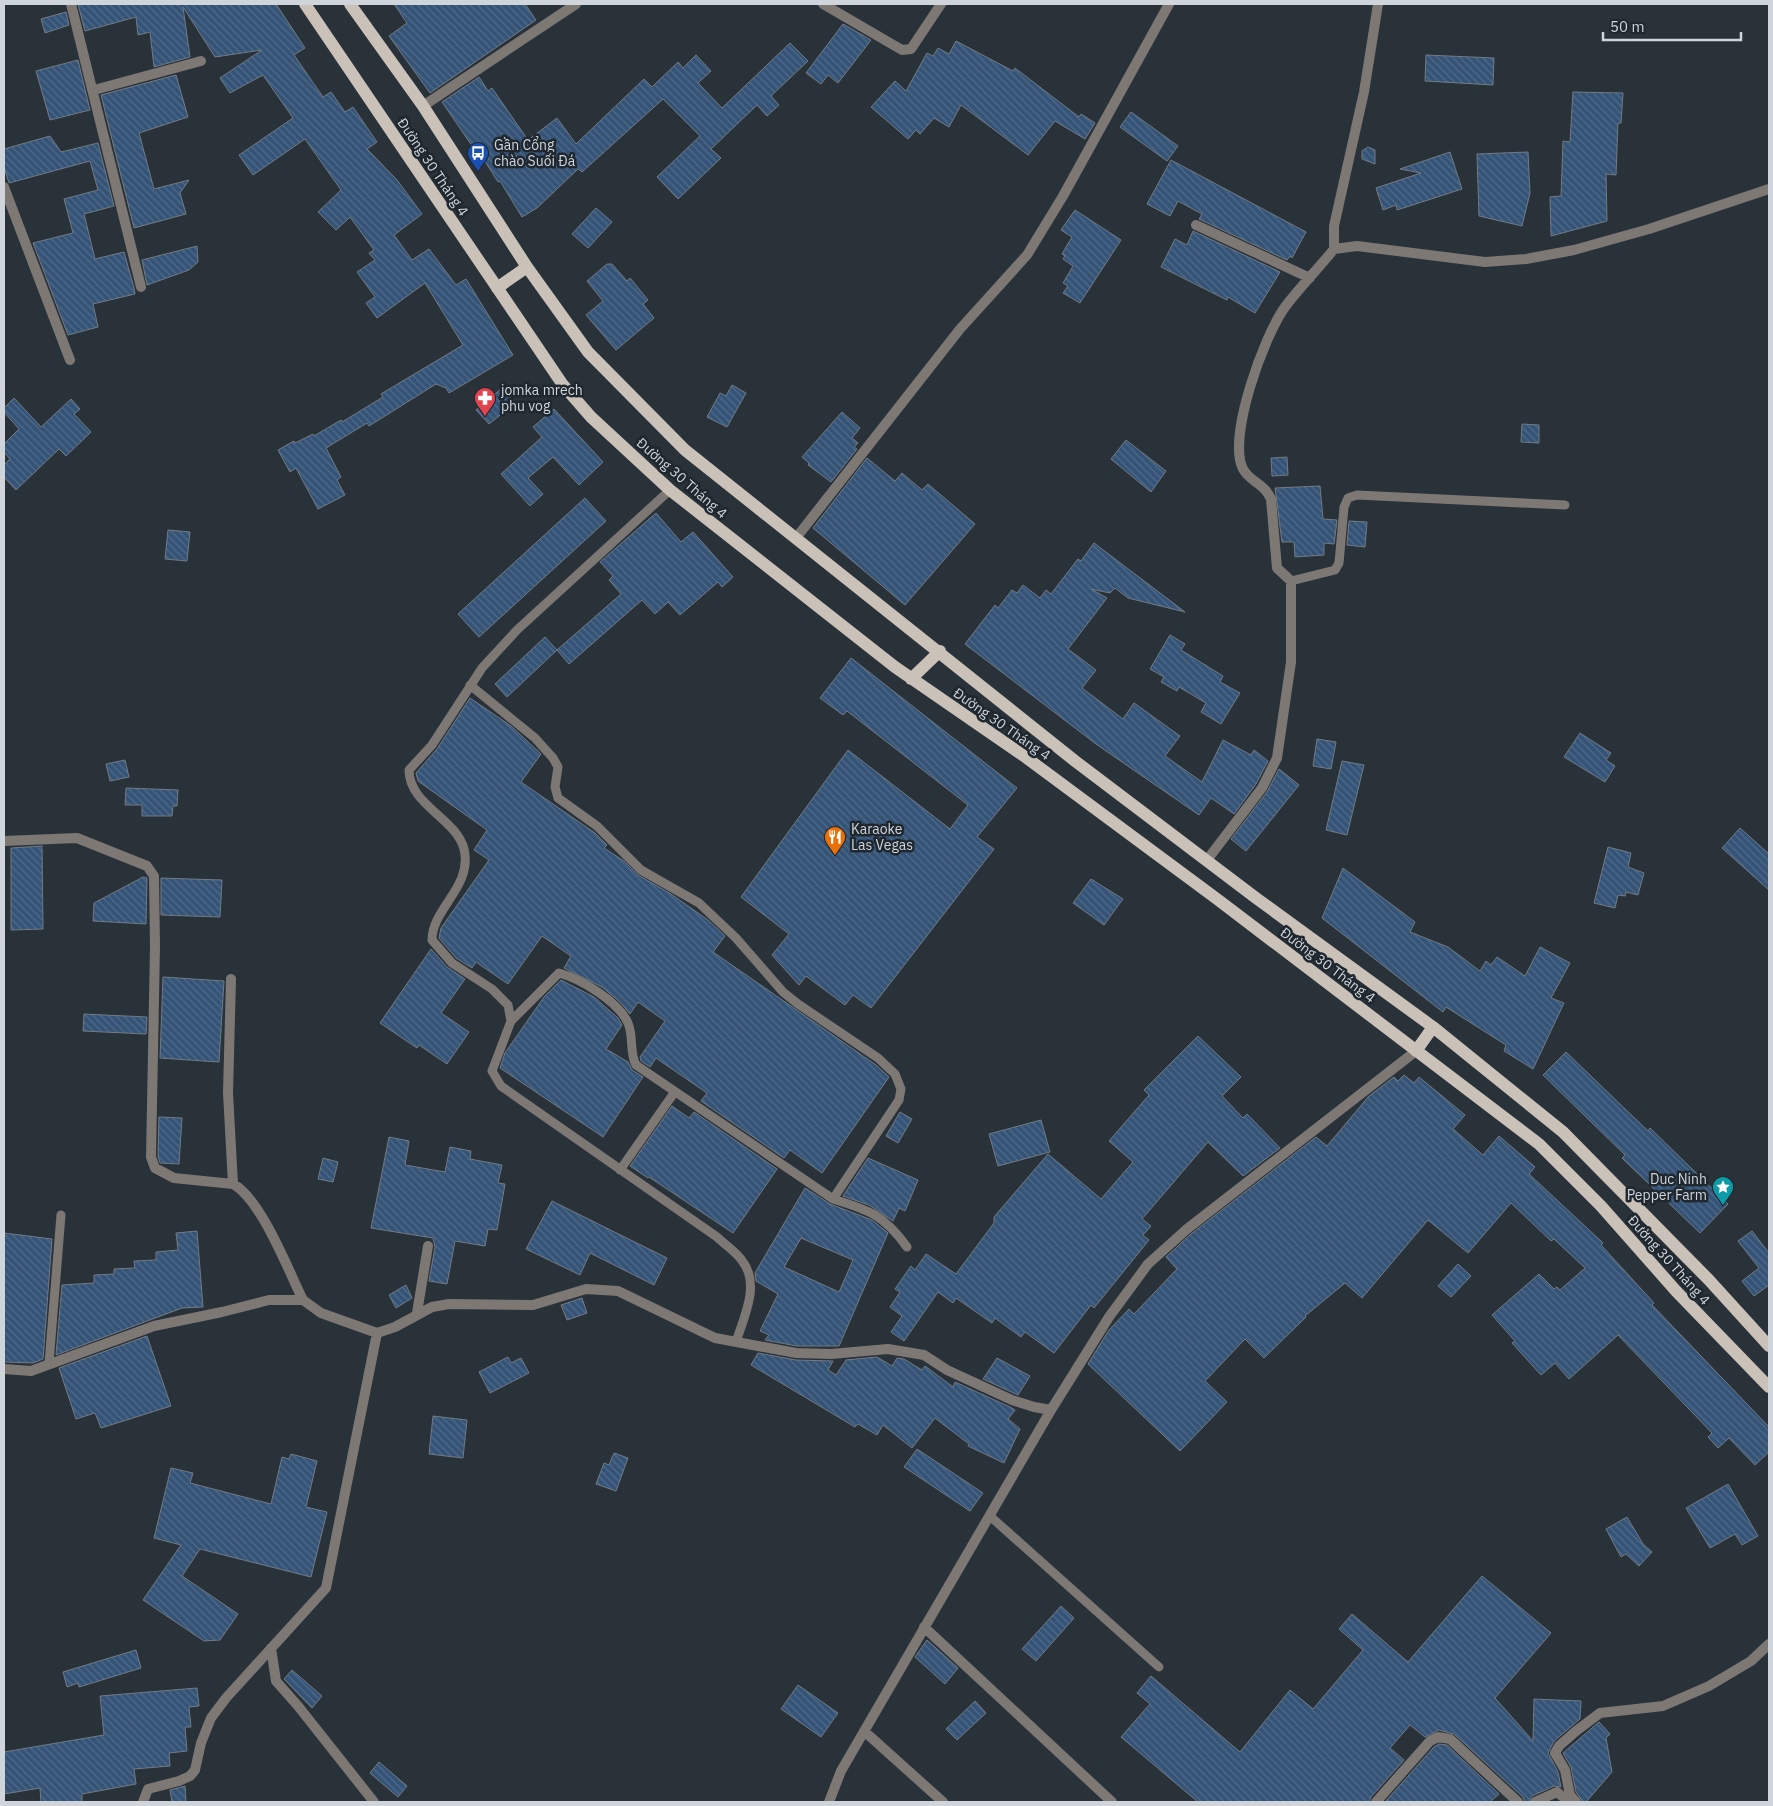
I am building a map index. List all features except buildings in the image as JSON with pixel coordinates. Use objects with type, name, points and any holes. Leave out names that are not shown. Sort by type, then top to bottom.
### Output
[{"type":"main road","name":"Đường 30 Tháng 4","points":[[306,4],[563,385],[591,417],[670,490],[911,679],[1024,756],[1224,904],[1539,1144],[1601,1206],[1676,1291],[1769,1387]]},
{"type":"main road","name":"Đường 30 Tháng 4","points":[[350,4],[423,106],[528,267],[588,352],[618,385],[685,450],[940,651],[1060,749],[1433,1027],[1563,1132],[1709,1280],[1769,1346]]},
{"type":"main road","points":[[497,288],[528,267]]},
{"type":"main road","points":[[911,679],[940,651]]},
{"type":"main road","points":[[1416,1051],[1433,1027]]},
{"type":"street","points":[[71,4],[142,287]]},
{"type":"street","points":[[423,106],[576,4]]},
{"type":"street","points":[[823,4],[902,50],[911,49],[941,4]]},
{"type":"street","points":[[796,538],[960,329],[1027,255],[1063,196],[1169,4]]},
{"type":"street","points":[[1207,860],[1262,788],[1277,758],[1290,662],[1291,581],[1277,568],[1271,499],[1267,490],[1244,470],[1240,456],[1239,434],[1255,372],[1273,327],[1285,307],[1334,249],[1334,226],[1365,84],[1378,6],[1388,4]]},
{"type":"street","points":[[94,90],[201,61]]},
{"type":"street","points":[[4,187],[70,360]]},
{"type":"street","points":[[1334,249],[1357,246],[1486,262],[1526,259],[1574,250],[1649,229],[1769,189]]},
{"type":"street","points":[[1196,226],[1310,278]]},
{"type":"street","points":[[4,841],[77,838],[147,866],[154,876],[155,946],[151,1157],[155,1168],[174,1178],[233,1184],[240,1188],[263,1219],[303,1300],[321,1313],[377,1333],[395,1328],[417,1313],[432,1307],[449,1304],[533,1305],[586,1289],[602,1288],[618,1291],[715,1338],[796,1353],[831,1354],[888,1349],[924,1355],[947,1370],[1012,1400],[1034,1408],[1051,1410]]},
{"type":"street","points":[[231,979],[228,1093],[233,1184]]},
{"type":"street","points":[[829,1802],[841,1771],[1051,1410],[1109,1317],[1148,1264],[1187,1229],[1416,1051]]},
{"type":"street","points":[[417,1313],[428,1246]]},
{"type":"street","points":[[4,1369],[31,1371],[154,1326],[269,1300],[303,1300]]},
{"type":"street","points":[[142,1802],[148,1789],[179,1781],[190,1776],[195,1770],[200,1743],[211,1718],[270,1648],[326,1588],[377,1333]]},
{"type":"street","points":[[924,1627],[1112,1802]]},
{"type":"street","points":[[1576,1802],[1570,1794],[1565,1770],[1555,1753],[1576,1731],[1600,1713],[1663,1706],[1709,1686],[1752,1661],[1769,1644]]},
{"type":"street","points":[[270,1648],[276,1681],[374,1802]]},
{"type":"street","points":[[864,1731],[943,1802]]},
{"type":"street","points":[[1376,1802],[1430,1741],[1443,1737],[1450,1738],[1512,1800],[1518,1802]]},
{"type":"street","points":[[1535,1802],[1557,1792],[1569,1802]]},
{"type":"lane","points":[[512,1021],[508,1005],[492,988],[452,964],[432,940],[436,925],[461,879],[465,864],[464,850],[453,830],[436,815],[410,786],[409,770],[432,745],[458,708],[470,685],[482,668],[517,630],[670,490]]},
{"type":"lane","points":[[1291,581],[1334,570],[1339,563],[1344,507],[1348,498],[1357,495],[1566,505]]},
{"type":"lane","points":[[470,685],[535,738],[553,758],[558,767],[555,787],[558,798],[597,826],[641,870],[699,903],[736,938],[783,992],[878,1058],[895,1074],[901,1089],[899,1100],[833,1199]]},
{"type":"lane","points":[[736,1342],[750,1299],[750,1276],[743,1261],[717,1237],[501,1086],[492,1071],[512,1021],[559,973],[574,977],[616,1006],[628,1023],[632,1039],[632,1058],[636,1065],[674,1093],[833,1199],[869,1210],[896,1232],[907,1248]]},
{"type":"lane","points":[[620,1170],[674,1093]]},
{"type":"lane","points":[[49,1363],[61,1215]]},
{"type":"lane","points":[[990,1517],[1159,1668]]},
{"type":"place","name":"Gần Cổng chào Suối Đá","points":[[478,172]]},
{"type":"place","name":"jomka mrech phu vog","points":[[485,417]]},
{"type":"place","name":"Karaoke Las Vegas","points":[[835,856]]},
{"type":"place","name":"Duc Ninh Pepper Farm","points":[[1723,1206]]}]
